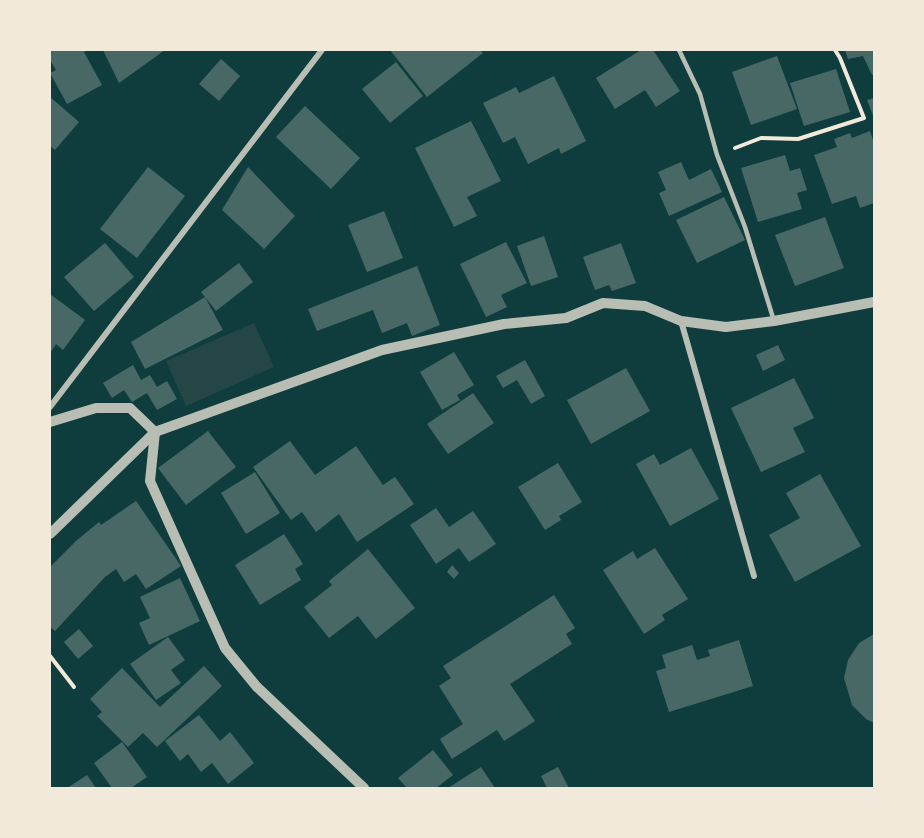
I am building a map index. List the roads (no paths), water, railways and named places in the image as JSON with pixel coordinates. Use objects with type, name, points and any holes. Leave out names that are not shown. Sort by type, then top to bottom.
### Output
[{"type":"street","points":[[50,407],[322,50]]},
{"type":"street","points":[[50,534],[155,432],[382,350],[504,324],[566,318],[603,303],[645,306],[681,321],[726,327],[774,321],[874,302]]},
{"type":"street","points":[[681,321],[754,576]]},
{"type":"street","points":[[50,422],[96,408],[129,408],[155,432]]},
{"type":"street","points":[[155,432],[150,482],[225,648],[257,687],[364,789]]},
{"type":"lane","points":[[679,50],[700,94],[717,155],[745,227],[774,321]]}]
